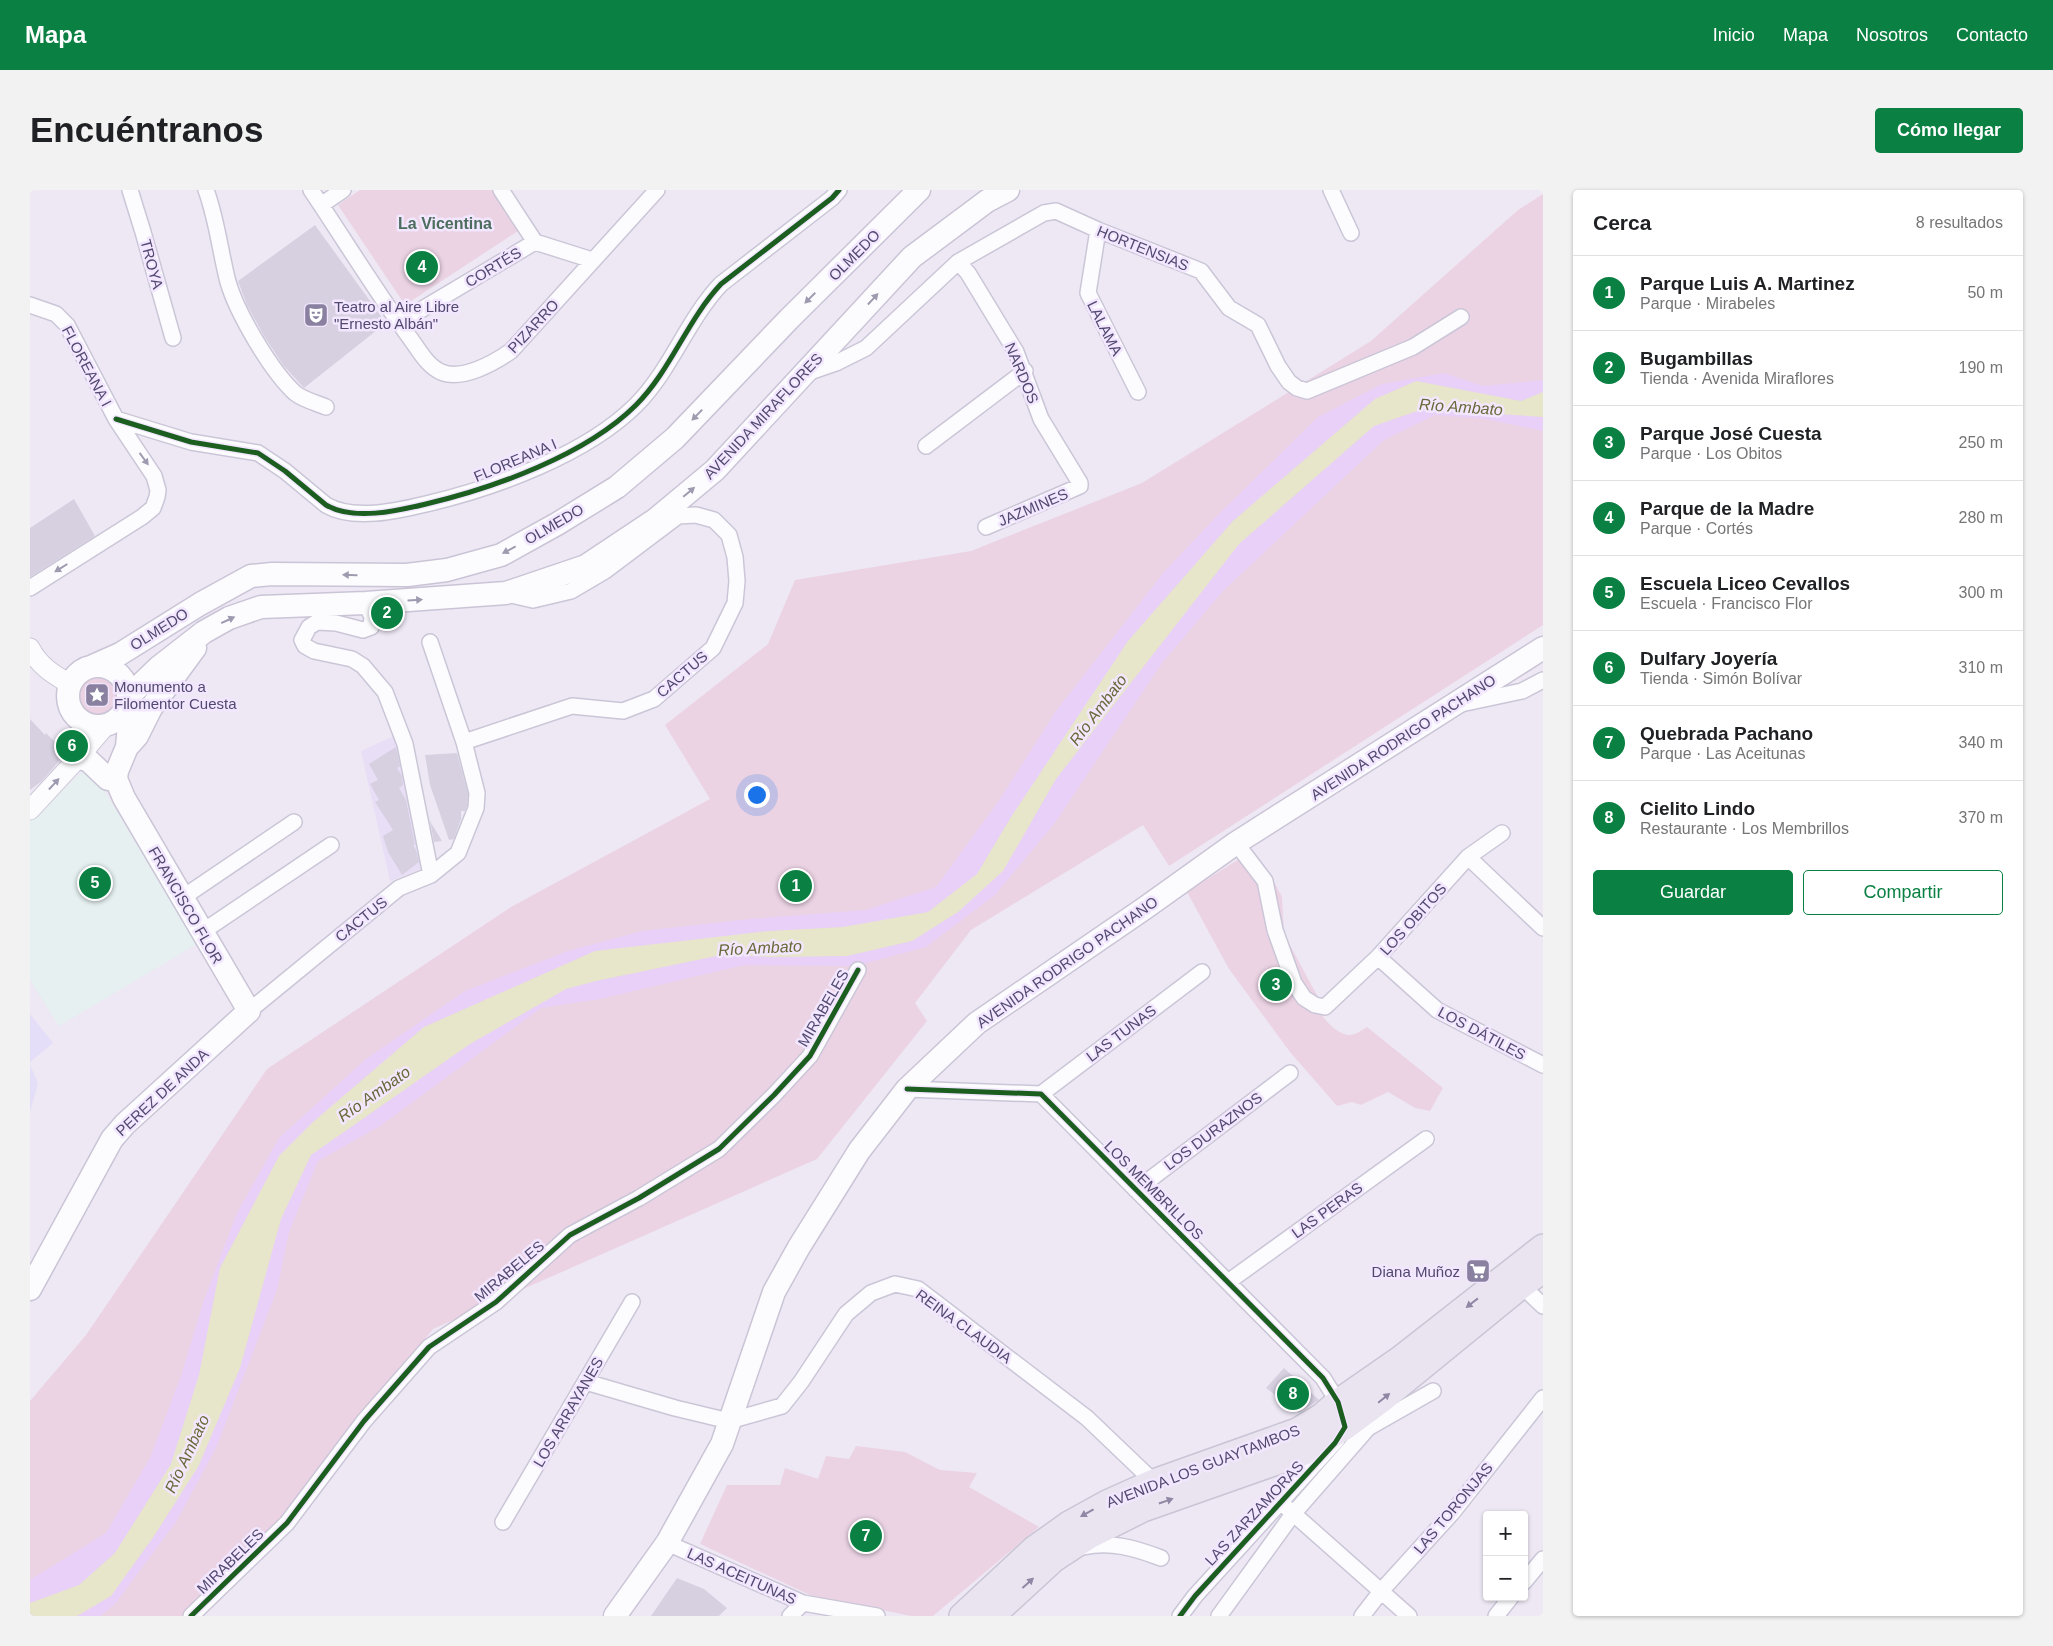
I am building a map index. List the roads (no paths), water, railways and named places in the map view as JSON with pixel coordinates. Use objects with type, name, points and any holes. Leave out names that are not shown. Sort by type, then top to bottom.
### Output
[{"type":"main road","name":"OLMEDO","points":[[92,666],[120,654],[200,604],[251,576],[272,574],[407,575],[447,570],[500,555],[557,524],[617,486],[675,438],[789,319],[919,190]]},
{"type":"main road","name":"AVENIDA MIRAFLORES","points":[[128,701],[158,667],[204,632],[229,618],[262,607],[366,603],[506,593],[586,566],[655,520],[714,470],[912,257],[987,201],[1008,190]]},
{"type":"main road","points":[[127,747],[134,740],[151,708],[192,652],[204,632]]},
{"type":"main road","name":"AVENIDA RODRIGO PACHANO","points":[[615,1616],[666,1543],[722,1444],[774,1292],[859,1151],[907,1090],[977,1023],[1236,844],[1543,648]]},
{"type":"main road","points":[[124,798],[116,779],[117,771],[127,747],[129,725],[128,687],[118,673],[110,668],[92,666],[62,680],[75,715],[80,720],[92,725],[108,725],[120,716],[128,701]]},
{"type":"main road","points":[[108,725],[119,740],[108,779]]},
{"type":"main road","points":[[78,758],[88,760],[108,779],[112,788],[124,798]]},
{"type":"main road","name":"FRANCISCO FLOR","points":[[124,798],[249,1011]]},
{"type":"main road","name":"PEREZ DE ANDA","points":[[30,1289],[112,1139],[125,1124],[249,1011]]},
{"type":"main road","name":"AVENIDA LOS GUAYTAMBOS","points":[[992,1616],[1054,1559],[1089,1536],[1143,1509],[1305,1452],[1345,1427],[1380,1402],[1515,1279],[1543,1248]]},
{"type":"main road","name":"AVENIDA LOS GUAYTAMBOS","points":[[962,1616],[1034,1549],[1068,1524],[1107,1502],[1154,1482],[1297,1431],[1322,1416],[1338,1402],[1515,1279],[1543,1270]]},
{"type":"street","name":"TROYA","points":[[130,190],[173,338]]},
{"type":"street","points":[[206,190],[214,212],[229,284],[239,313],[280,376],[296,394],[326,407]]},
{"type":"street","name":"PIZARRO","points":[[311,190],[399,323],[428,363],[447,374],[462,374],[494,361],[511,351],[657,190]]},
{"type":"street","points":[[320,204],[343,190]]},
{"type":"street","points":[[501,190],[534,242],[592,260]]},
{"type":"street","name":"FLOREANA I","points":[[30,305],[56,314],[67,325],[116,420],[191,442],[258,453],[270,459],[326,505],[333,508],[370,513],[393,512],[485,488],[538,466],[603,432],[636,405],[659,377],[701,309],[716,289],[730,276],[832,198],[839,190]]},
{"type":"street","points":[[1331,190],[1351,233]]},
{"type":"street","name":"HORTENSIAS","points":[[804,374],[836,363],[866,348],[958,262],[1044,212],[1056,211],[1098,230],[1202,271],[1229,308],[1258,325],[1278,366],[1293,386],[1301,390],[1307,391],[1412,347],[1461,318]]},
{"type":"street","name":"LALAMA","points":[[1098,230],[1088,287],[1089,296],[1138,392]]},
{"type":"street","name":"CORTÉS","points":[[399,323],[534,242]]},
{"type":"street","name":"NARDOS","points":[[958,262],[968,273],[1016,352],[1025,371],[1041,419],[1080,483],[1080,486]]},
{"type":"street","points":[[926,446],[1025,371]]},
{"type":"street","points":[[30,588],[142,518],[155,503],[158,490],[154,476],[116,420]]},
{"type":"street","name":"JAZMINES","points":[[986,527],[1080,486]]},
{"type":"street","name":"CACTUS","points":[[464,742],[572,706],[623,711],[654,699],[713,648],[735,602],[737,581],[736,557],[729,535],[714,520],[696,514],[678,516],[605,571],[571,591],[533,600],[506,593]]},
{"type":"street","points":[[366,603],[372,617],[371,627],[363,630],[336,623],[317,622],[309,627],[302,640],[305,646],[314,652],[352,659],[363,666],[385,692],[405,744],[430,875]]},
{"type":"street","name":"CACTUS","points":[[249,1011],[399,888],[430,875],[458,854],[476,808],[477,793],[464,742],[430,642]]},
{"type":"street","points":[[30,648],[36,659],[62,680]]},
{"type":"street","points":[[30,674],[62,680]]},
{"type":"street","points":[[1452,705],[1482,701],[1522,691],[1543,680]]},
{"type":"street","points":[[30,810],[108,725]]},
{"type":"street","points":[[182,898],[294,822]]},
{"type":"street","name":"LOS OBITOS","points":[[1236,844],[1265,882],[1275,930],[1294,982],[1304,998],[1315,1005],[1325,1006],[1378,958],[1468,857],[1502,833]]},
{"type":"street","points":[[202,932],[331,845]]},
{"type":"street","points":[[1468,857],[1543,928]]},
{"type":"street","name":"LOS DÁTILES","points":[[1378,958],[1437,1010],[1543,1065]]},
{"type":"street","name":"MIRABELES","points":[[191,1616],[287,1523],[364,1422],[430,1347],[496,1302],[570,1234],[639,1198],[719,1149],[774,1095],[810,1056],[858,970]]},
{"type":"street","name":"LAS TUNAS","points":[[1041,1094],[1202,972]]},
{"type":"street","name":"LOS DURAZNOS","points":[[1136,1190],[1290,1072]]},
{"type":"street","points":[[907,1090],[1041,1094]]},
{"type":"street","name":"LOS MEMBRILLOS","points":[[1041,1094],[1323,1378],[1338,1402],[1345,1427]]},
{"type":"street","name":"LAS PERAS","points":[[1228,1282],[1426,1139]]},
{"type":"street","points":[[1515,1279],[1543,1306]]},
{"type":"street","name":"REINA CLAUDIA","points":[[586,1382],[675,1408],[730,1420],[782,1406],[801,1382],[846,1314],[871,1293],[895,1284],[918,1289],[1087,1418],[1154,1482]]},
{"type":"street","name":"LOS ARRAYANES","points":[[503,1522],[632,1302]]},
{"type":"street","name":"LAS ZARZAMORAS","points":[[1219,1616],[1293,1514],[1368,1428],[1432,1390]]},
{"type":"street","name":"LAS TORONJAS","points":[[1362,1616],[1382,1590],[1452,1513],[1543,1398]]},
{"type":"street","name":"LAS ZARZAMORAS","points":[[1180,1616],[1194,1596],[1335,1443],[1345,1427]]},
{"type":"street","points":[[1281,1502],[1409,1616]]},
{"type":"street","name":"LAS ACEITUNAS","points":[[666,1543],[804,1603],[877,1616]]},
{"type":"street","points":[[1069,1550],[1099,1544],[1116,1545],[1140,1550],[1161,1558]]},
{"type":"street","points":[[1528,1577],[1543,1559]]},
{"type":"street","points":[[1496,1616],[1509,1601]]},
{"type":"street","points":[[790,1616],[804,1603]]},
{"type":"water","name":"Río Ambato","points":[[1416,381],[1521,401],[1543,392],[1543,417],[1423,409],[1374,426],[1239,544],[1056,779],[1003,871],[958,912],[912,941],[847,956],[769,957],[726,954],[566,989],[470,1044],[311,1155],[281,1219],[240,1368],[198,1467],[154,1536],[111,1596],[77,1616],[30,1616],[30,1603],[79,1585],[115,1553],[171,1464],[199,1375],[220,1268],[279,1156],[313,1122],[424,1027],[595,951],[769,931],[843,927],[928,912],[977,874],[1011,817],[1128,641],[1233,521],[1375,399]]},
{"type":"place","name":"Parque de la Madre","points":[[422,267]]},
{"type":"place","name":"Teatro al Aire Libre \"Ernesto Albán\"","points":[[316,315]]},
{"type":"place","name":"Bugambillas","points":[[387,613]]},
{"type":"place","name":"Monumento a Filomentor Cuesta","points":[[97,695]]},
{"type":"place","name":"Dulfary Joyería","points":[[72,746]]},
{"type":"place","name":"Escuela Liceo Cevallos","points":[[95,883]]},
{"type":"place","name":"Parque Luis A. Martinez","points":[[796,886]]},
{"type":"place","name":"Parque José Cuesta","points":[[1276,985]]},
{"type":"place","name":"Diana Muñoz","points":[[1478,1271]]},
{"type":"place","name":"Cielito Lindo","points":[[1293,1394]]},
{"type":"place","name":"Quebrada Pachano","points":[[866,1536]]},
{"type":"district","name":"La Vicentina","points":[[445,223]]}]
